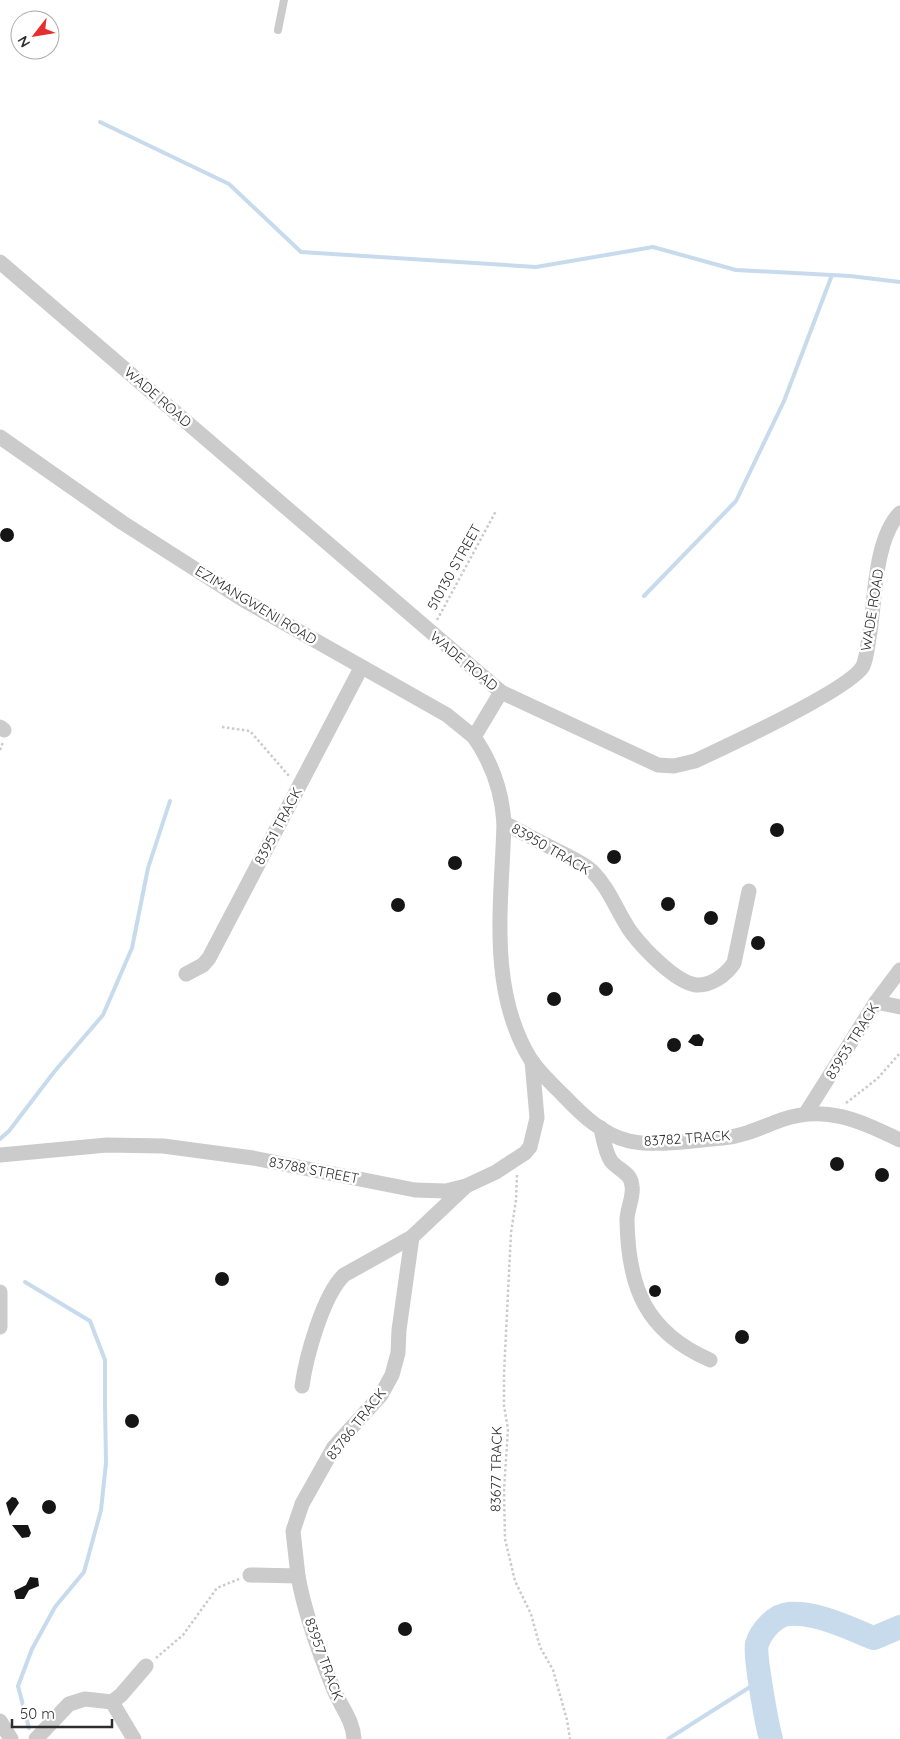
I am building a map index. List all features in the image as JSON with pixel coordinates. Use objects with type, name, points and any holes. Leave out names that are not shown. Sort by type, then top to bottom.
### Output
[{"type":"street","name":"WADE ROAD","points":[[0,262],[501,692],[658,765],[674,766],[695,761],[842,686],[863,666],[882,548],[892,521],[900,513]]},
{"type":"street","name":"EZIMANGWENI ROAD","points":[[0,437],[155,543],[242,599],[446,716],[474,737]]},
{"type":"street","name":"83951 TRACK","points":[[186,974],[203,965],[209,958],[361,668]]},
{"type":"street","points":[[474,737],[501,692]]},
{"type":"street","name":"83782 TRACK","points":[[474,737],[490,765],[503,807],[501,956],[508,1004],[515,1027],[532,1061],[576,1108],[601,1128],[628,1140],[644,1143],[725,1138],[747,1133],[806,1113],[830,1114],[861,1121],[900,1140]]},
{"type":"street","name":"83950 TRACK","points":[[504,822],[590,870],[605,887],[630,931],[642,946],[664,966],[682,979],[696,985],[708,983],[729,972],[734,963],[749,892]]},
{"type":"street","name":"83953 TRACK","points":[[806,1113],[876,1002],[900,970]]},
{"type":"street","points":[[876,1002],[900,1007]]},
{"type":"street","name":"83788 STREET","points":[[0,1155],[107,1145],[163,1146],[262,1160],[415,1190],[446,1190],[466,1186],[517,1158],[530,1147],[537,1118],[532,1061]]},
{"type":"street","points":[[601,1128],[611,1161],[625,1172],[632,1184],[627,1223],[631,1267],[638,1293],[648,1312],[674,1341],[686,1350],[710,1360]]},
{"type":"street","points":[[302,1386],[305,1360],[312,1336],[337,1282],[344,1274],[412,1237],[466,1186]]},
{"type":"street","name":"83786 TRACK","points":[[298,1576],[293,1531],[302,1504],[334,1447],[381,1395],[392,1375],[398,1353],[399,1330],[412,1237]]},
{"type":"street","points":[[0,1292],[0,1327]]},
{"type":"street","points":[[250,1576],[298,1576]]},
{"type":"street","name":"83957 TRACK","points":[[298,1576],[319,1650],[334,1691],[353,1728],[354,1739]]},
{"type":"street","points":[[36,1739],[68,1704],[85,1700],[112,1702],[121,1695],[146,1666]]},
{"type":"street","points":[[112,1702],[134,1739]]},
{"type":"street","points":[[0,1721],[11,1739]]},
{"type":"lane","points":[[278,30],[284,0]]},
{"type":"path","name":"510130 STREET","points":[[430,632],[496,511]]},
{"type":"path","points":[[222,727],[250,731],[298,787]]},
{"type":"path","points":[[830,1114],[877,1079],[900,1053]]},
{"type":"path","name":"83677 TRACK","points":[[517,1158],[516,1200],[511,1233],[504,1373],[504,1406],[508,1428],[504,1490],[505,1538],[515,1580],[531,1614],[540,1647],[553,1670],[567,1720],[570,1739]]},
{"type":"path","points":[[146,1666],[183,1635],[217,1588],[227,1582],[250,1576]]},
{"type":"building","points":[[7,528],[12,530],[14,535],[12,540],[7,542],[2,540],[0,535],[2,530]]},
{"type":"building","points":[[777,823],[782,825],[784,830],[782,835],[777,837],[772,835],[770,830],[772,825]]},
{"type":"building","points":[[614,850],[619,852],[621,857],[619,862],[614,864],[609,862],[607,857],[609,852]]},
{"type":"building","points":[[455,856],[460,858],[462,863],[460,868],[455,870],[450,868],[448,863],[450,858]]},
{"type":"building","points":[[668,897],[673,899],[675,904],[673,909],[668,911],[663,909],[661,904],[663,899]]},
{"type":"building","points":[[398,898],[403,900],[405,905],[403,910],[398,912],[393,910],[391,905],[393,900]]},
{"type":"building","points":[[711,911],[716,913],[718,918],[716,923],[711,925],[706,923],[704,918],[706,913]]},
{"type":"building","points":[[758,936],[763,938],[765,943],[763,948],[758,950],[753,948],[751,943],[753,938]]},
{"type":"building","points":[[606,982],[611,984],[613,989],[611,994],[606,996],[601,994],[599,989],[601,984]]},
{"type":"building","points":[[554,992],[559,994],[561,999],[559,1004],[554,1006],[549,1004],[547,999],[549,994]]},
{"type":"building","points":[[699,1034],[704,1039],[702,1046],[695,1046],[688,1042],[693,1035]]},
{"type":"building","points":[[674,1038],[679,1040],[681,1045],[679,1050],[674,1052],[669,1050],[667,1045],[669,1040]]},
{"type":"building","points":[[837,1157],[842,1159],[844,1164],[842,1169],[837,1171],[832,1169],[830,1164],[832,1159]]},
{"type":"building","points":[[882,1168],[887,1170],[889,1175],[887,1180],[882,1182],[877,1180],[875,1175],[877,1170]]},
{"type":"building","points":[[222,1272],[227,1274],[229,1279],[227,1284],[222,1286],[217,1284],[215,1279],[217,1274]]},
{"type":"building","points":[[657,1285],[660,1286],[660,1296],[653,1297],[650,1296],[649,1289],[650,1286]]},
{"type":"building","points":[[742,1330],[747,1332],[749,1337],[747,1342],[742,1344],[737,1342],[735,1337],[737,1332]]},
{"type":"building","points":[[132,1414],[137,1416],[139,1421],[137,1426],[132,1428],[127,1426],[125,1421],[127,1416]]},
{"type":"building","points":[[12,1497],[16,1498],[19,1503],[10,1516],[6,1503]]},
{"type":"building","points":[[49,1500],[54,1502],[56,1507],[54,1512],[49,1514],[44,1512],[42,1507],[44,1502]]},
{"type":"building","points":[[12,1525],[28,1525],[31,1533],[29,1537],[22,1538]]},
{"type":"building","points":[[30,1577],[38,1578],[39,1586],[29,1590],[24,1599],[16,1599],[14,1591],[26,1585]]},
{"type":"building","points":[[405,1622],[410,1624],[412,1629],[410,1634],[405,1636],[400,1634],[398,1629],[400,1624]]},
{"type":"waterway","points":[[100,122],[229,184],[301,252],[536,267],[653,247],[736,270],[850,276],[900,282]]},
{"type":"waterway","points":[[644,596],[736,501],[784,401],[832,275]]},
{"type":"waterway","points":[[0,1139],[9,1131],[54,1072],[103,1015],[132,948],[148,868],[170,801]]},
{"type":"waterway","points":[[25,1282],[90,1321],[105,1360],[106,1463],[101,1510],[84,1572],[55,1607],[32,1649],[18,1686],[29,1728]]},
{"type":"waterway","points":[[771,1739],[757,1661],[757,1644],[769,1624],[784,1615],[800,1614],[821,1618],[874,1638],[900,1627]]},
{"type":"waterway","points":[[668,1739],[761,1680]]}]
